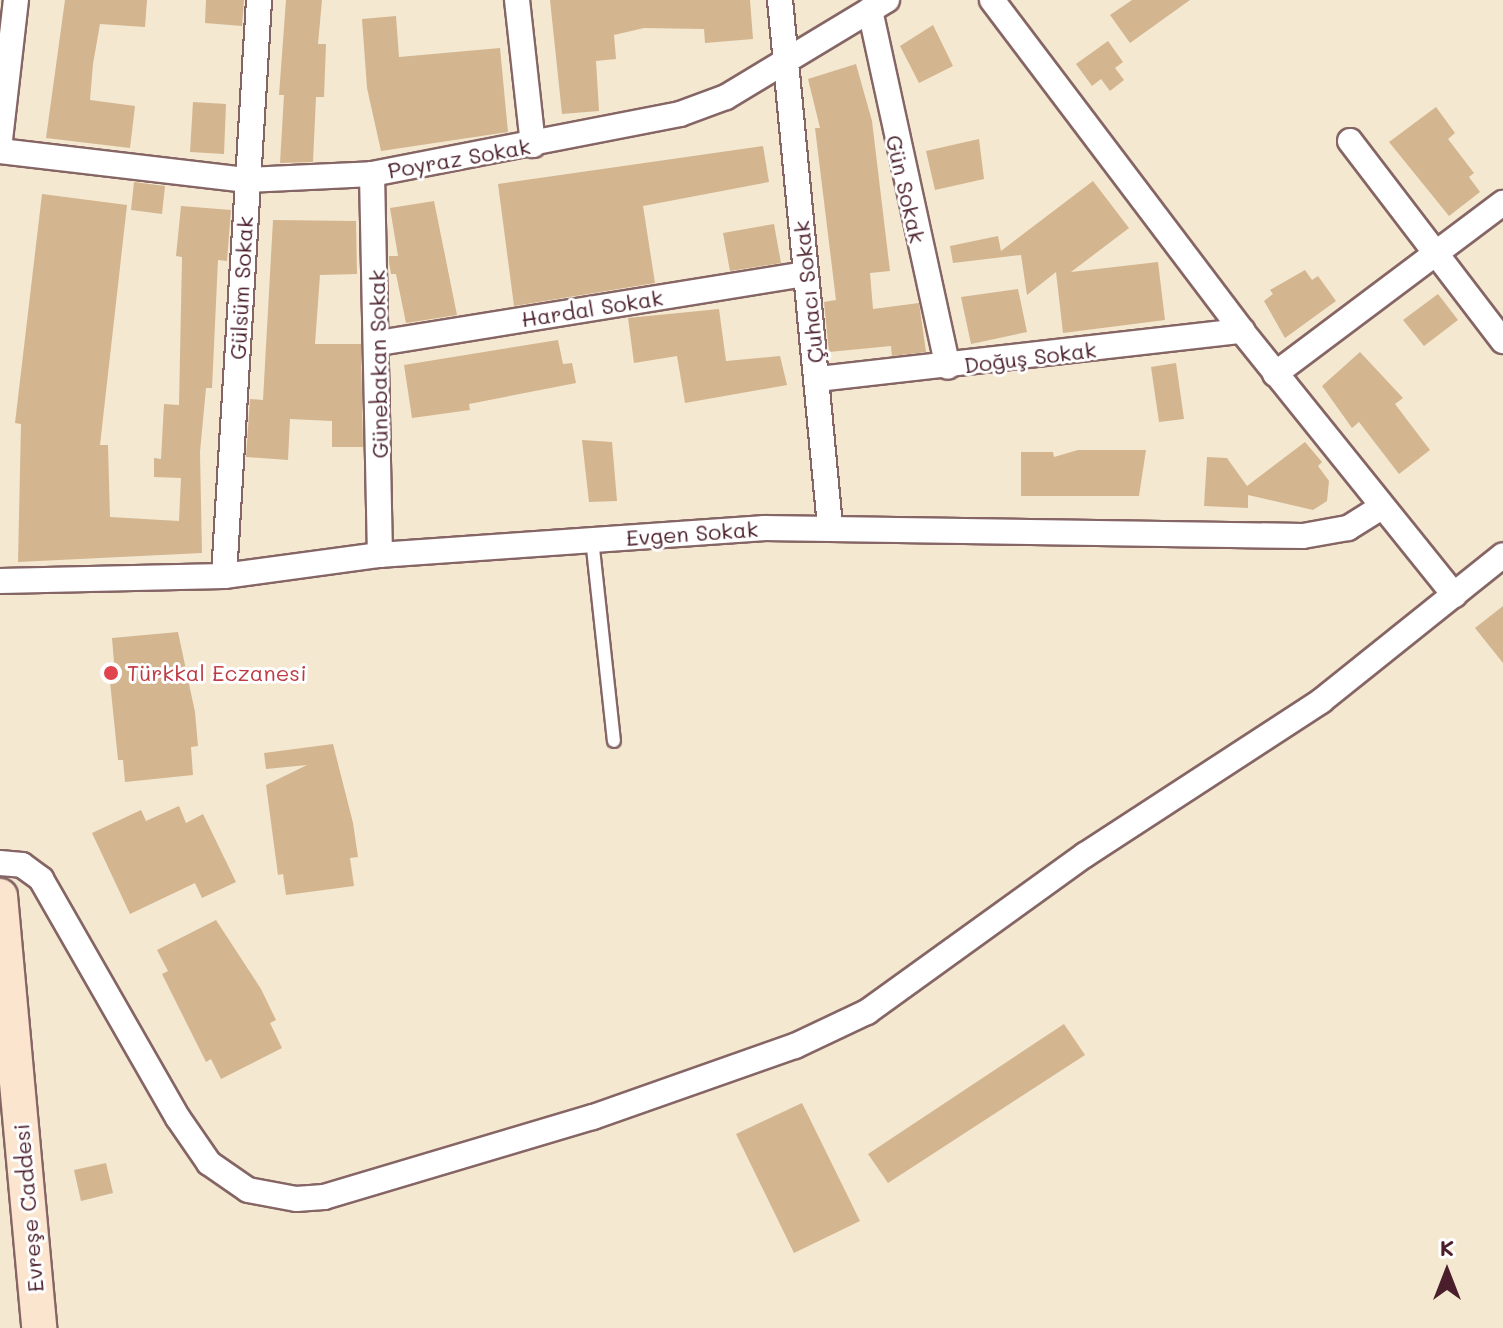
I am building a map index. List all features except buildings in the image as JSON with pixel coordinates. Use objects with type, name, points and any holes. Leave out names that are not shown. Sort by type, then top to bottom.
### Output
[{"type":"main road","name":"Evreşe Caddesi","points":[[0,896],[12,1167],[39,1328]]},
{"type":"street","points":[[0,140],[16,0]]},
{"type":"street","name":"Gülsüm Sokak","points":[[224,576],[259,0]]},
{"type":"street","points":[[517,0],[533,145]]},
{"type":"street","name":"Çuhacı Sokak","points":[[780,0],[788,58],[830,526]]},
{"type":"street","points":[[992,0],[1275,374],[1380,508],[1454,595]]},
{"type":"street","name":"Poyraz Sokak","points":[[0,151],[247,180],[372,174],[533,145],[693,110],[726,97],[879,5]]},
{"type":"street","name":"Gün Sokak","points":[[879,5],[948,367]]},
{"type":"street","points":[[1350,141],[1503,341]]},
{"type":"street","name":"Günebakan Sokak","points":[[372,174],[379,343],[380,555]]},
{"type":"street","points":[[1275,374],[1503,203]]},
{"type":"street","name":"Hardal Sokak","points":[[379,343],[805,274]]},
{"type":"street","name":"Doğuş Sokak","points":[[818,379],[948,367],[1242,331]]},
{"type":"street","name":"Evgen Sokak","points":[[0,581],[224,576],[380,555],[830,526],[1303,536],[1348,528],[1380,508]]},
{"type":"street","points":[[0,863],[22,865],[41,879],[178,1118],[209,1163],[259,1193],[324,1197],[593,1117],[795,1046],[867,1012],[1085,855],[1310,709],[1503,555]]},
{"type":"lane","points":[[592,539],[614,741]]},
{"type":"place","name":"Türkkal Eczanesi","points":[[111,673]]}]
